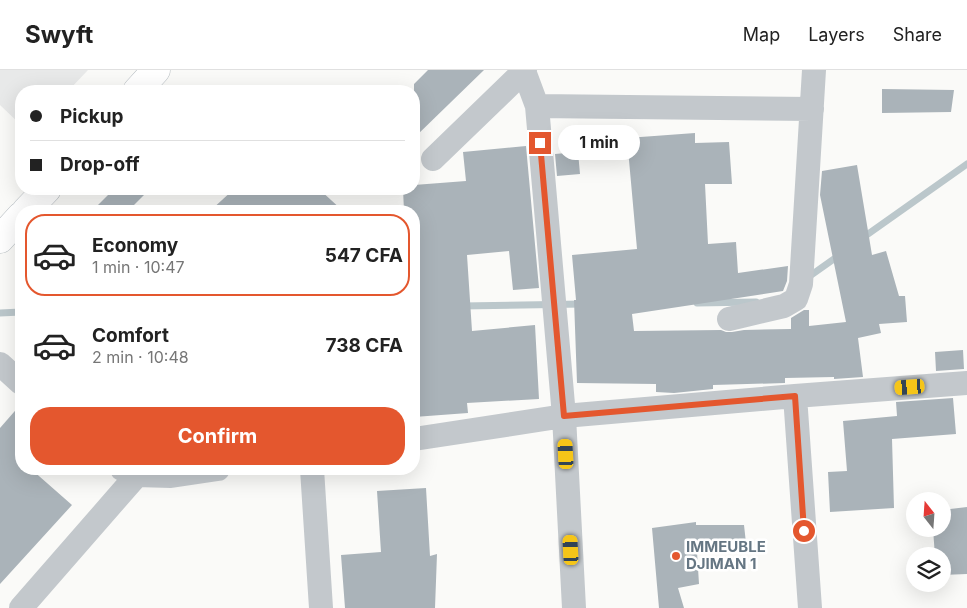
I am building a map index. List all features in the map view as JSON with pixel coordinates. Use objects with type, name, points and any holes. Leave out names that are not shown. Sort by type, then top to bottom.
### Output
[{"type":"main road","points":[[143,85],[156,70]]},
{"type":"main road","points":[[32,205],[41,195]]},
{"type":"main road","points":[[0,239],[15,223]]},
{"type":"street","points":[[433,159],[524,70],[537,106],[564,416],[574,608]]},
{"type":"street","points":[[729,319],[784,306],[796,299],[801,284],[814,70]]},
{"type":"street","points":[[537,106],[812,109]]},
{"type":"street","points":[[0,364],[15,378]]},
{"type":"street","points":[[420,438],[564,416],[967,383]]},
{"type":"street","points":[[795,396],[810,608]]},
{"type":"street","points":[[20,608],[128,475]]},
{"type":"street","points":[[161,475],[178,475]]},
{"type":"street","points":[[312,475],[321,608]]},
{"type":"shaded area","points":[[0,70],[88,70],[74,85],[15,85],[15,119],[0,105]]},
{"type":"building","points":[[428,70],[484,70],[420,132],[420,85],[414,84]]},
{"type":"building","points":[[882,89],[954,90],[951,112],[882,113]]},
{"type":"building","points":[[695,133],[695,143],[729,142],[732,184],[705,184],[708,244],[736,242],[738,273],[788,266],[787,281],[783,291],[632,314],[634,331],[721,330],[732,332],[791,329],[791,318],[804,310],[809,310],[809,326],[846,322],[820,195],[822,171],[857,165],[872,255],[886,251],[899,296],[905,296],[907,322],[879,324],[881,333],[858,338],[863,377],[834,379],[834,377],[785,378],[785,383],[713,385],[713,389],[674,393],[656,392],[656,384],[577,383],[574,300],[576,300],[572,255],[637,249],[627,138]]},
{"type":"building","points":[[526,146],[539,288],[513,290],[509,251],[467,255],[472,331],[535,325],[539,399],[467,403],[468,413],[420,417],[420,205],[404,205],[403,195],[420,195],[420,185],[466,181],[463,152]]},
{"type":"building","points":[[578,152],[580,174],[557,176],[555,154]]},
{"type":"building","points":[[108,195],[144,195],[134,205],[98,205]]},
{"type":"building","points":[[227,195],[326,195],[336,205],[217,205]]},
{"type":"building","points":[[963,350],[964,369],[936,371],[935,352]]},
{"type":"building","points":[[953,398],[956,434],[892,439],[894,508],[830,512],[828,472],[847,471],[843,421],[897,416],[896,402]]},
{"type":"building","points":[[15,411],[15,475],[38,475],[72,505],[0,584],[0,428]]},
{"type":"building","points":[[426,488],[430,556],[437,554],[435,608],[345,608],[341,555],[381,552],[377,491]]},
{"type":"building","points":[[967,507],[967,574],[951,575],[951,547],[934,547],[934,538],[951,538],[951,509]]},
{"type":"building","name":"IMMEUBLE DJIMAN 1","points":[[696,522],[696,525],[744,525],[746,543],[697,552],[699,584],[678,588],[684,608],[659,608],[652,528]]},
{"type":"waterway","points":[[861,239],[967,164]]},
{"type":"waterway","points":[[807,278],[841,254]]},
{"type":"waterway","points":[[697,303],[756,302]]},
{"type":"waterway","points":[[462,306],[583,304]]},
{"type":"waterway","points":[[0,313],[15,312]]},
{"type":"place","name":"IMMEUBLE DJIMAN 1","points":[[676,556]]},
{"type":"route","points":[[540,143],[564,416],[795,396],[804,531]]}]
